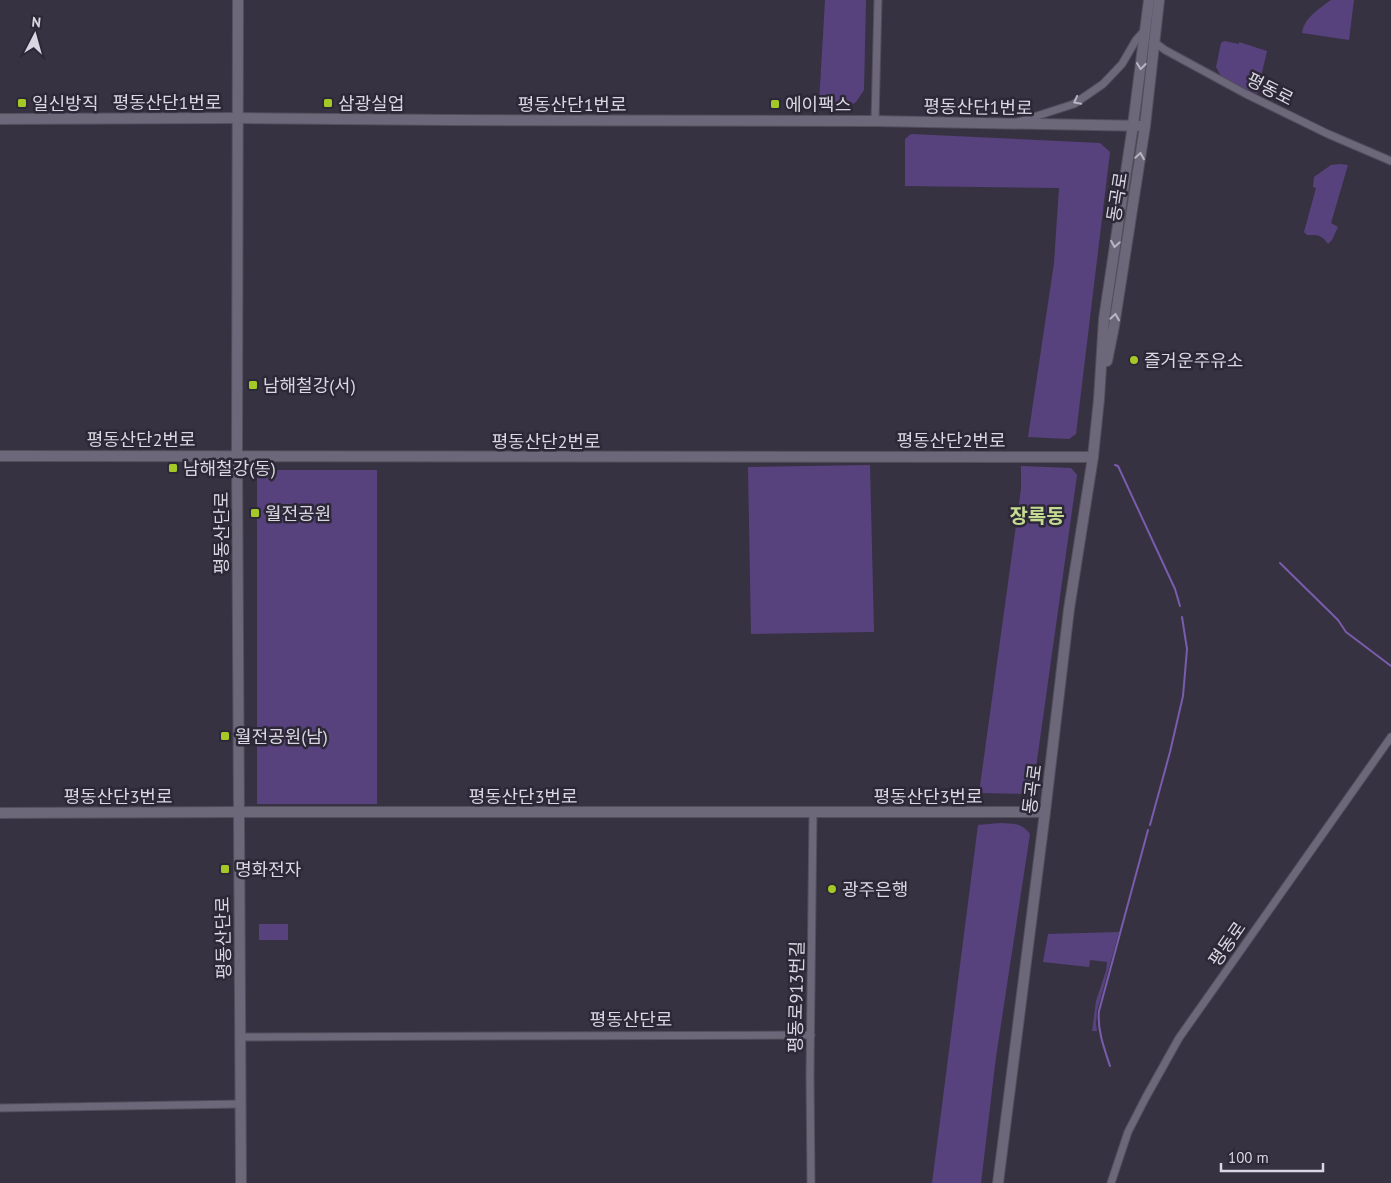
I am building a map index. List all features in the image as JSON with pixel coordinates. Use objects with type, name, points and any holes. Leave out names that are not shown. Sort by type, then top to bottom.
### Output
[{"type":"street","name":"평동산단로","points":[[238,0],[237,456],[241,1183]]},
{"type":"street","points":[[875,121],[878,0]]},
{"type":"street","name":"동곡로","points":[[998,1183],[1070,609],[1092,457],[1099,399],[1104,319],[1133,125],[1149,0]]},
{"type":"street","name":"동곡로","points":[[1099,399],[1114,326],[1144,126],[1159,0]]},
{"type":"street","points":[[1012,124],[1074,104],[1103,84],[1122,64],[1136,40],[1146,29]]},
{"type":"street","name":"평동로","points":[[1146,29],[1154,43],[1246,94],[1328,134],[1391,161]]},
{"type":"street","name":"평동산단1번로","points":[[0,119],[238,118],[875,121],[1144,126]]},
{"type":"street","name":"평동산단2번로","points":[[0,456],[1092,457]]},
{"type":"street","name":"평동로","points":[[1111,1183],[1128,1132],[1179,1038],[1391,736]]},
{"type":"street","name":"평동로913번길","points":[[811,1183],[813,812]]},
{"type":"street","name":"평동산단3번로","points":[[0,813],[1045,812]]},
{"type":"street","name":"평동산단로","points":[[241,1036],[811,1035]]},
{"type":"street","points":[[0,1108],[241,1104]]},
{"type":"shaded area","points":[[825,0],[866,0],[864,90],[856,102],[851,105],[819,104]]},
{"type":"shaded area","points":[[1331,0],[1354,0],[1349,40],[1302,33],[1309,18]]},
{"type":"shaded area","points":[[1224,41],[1239,44],[1239,42],[1267,51],[1257,94],[1222,78],[1216,67],[1221,43]]},
{"type":"shaded area","points":[[911,134],[1100,143],[1110,152],[1076,434],[1069,439],[1028,437],[1054,263],[1059,188],[905,186],[905,139]]},
{"type":"shaded area","points":[[1331,165],[1348,165],[1331,223],[1338,227],[1328,244],[1317,235],[1307,235],[1304,232],[1316,188],[1313,187],[1314,177]]},
{"type":"shaded area","points":[[870,465],[874,632],[751,634],[748,467]]},
{"type":"shaded area","points":[[1021,466],[1071,468],[1077,475],[1033,789],[1024,794],[979,793],[1021,489]]},
{"type":"shaded area","points":[[257,470],[377,470],[377,804],[257,804]]},
{"type":"shaded area","points":[[1000,823],[1023,827],[1030,834],[996,1057],[981,1183],[932,1183],[978,825]]},
{"type":"shaded area","points":[[259,924],[288,924],[288,940],[259,940]]},
{"type":"shaded area","points":[[1119,932],[1097,1011],[1097,1031],[1092,1031],[1096,1001],[1107,962],[1090,960],[1089,967],[1043,962],[1048,934]]},
{"type":"waterway","points":[[1115,465],[1118,466],[1175,589],[1180,606]]},
{"type":"waterway","points":[[1280,563],[1338,620],[1346,632],[1391,666]]},
{"type":"waterway","points":[[1150,825],[1183,696],[1187,649],[1182,617]]},
{"type":"waterway","points":[[1110,1066],[1100,1032],[1099,1011],[1148,830]]},
{"type":"place","name":"일신방직","points":[[22,103]]},
{"type":"place","name":"삼광실업","points":[[328,103]]},
{"type":"place","name":"에이팩스","points":[[775,104]]},
{"type":"place","name":"즐거운주유소","points":[[1134,360]]},
{"type":"place","name":"남해철강(서)","points":[[253,385]]},
{"type":"place","name":"남해철강(동)","points":[[173,468]]},
{"type":"place","name":"월전공원","points":[[255,513]]},
{"type":"place","name":"월전공원(남)","points":[[225,736]]},
{"type":"place","name":"명화전자","points":[[225,869]]},
{"type":"place","name":"광주은행","points":[[832,889]]},
{"type":"district","name":"장록동","points":[[1037,516]]}]
